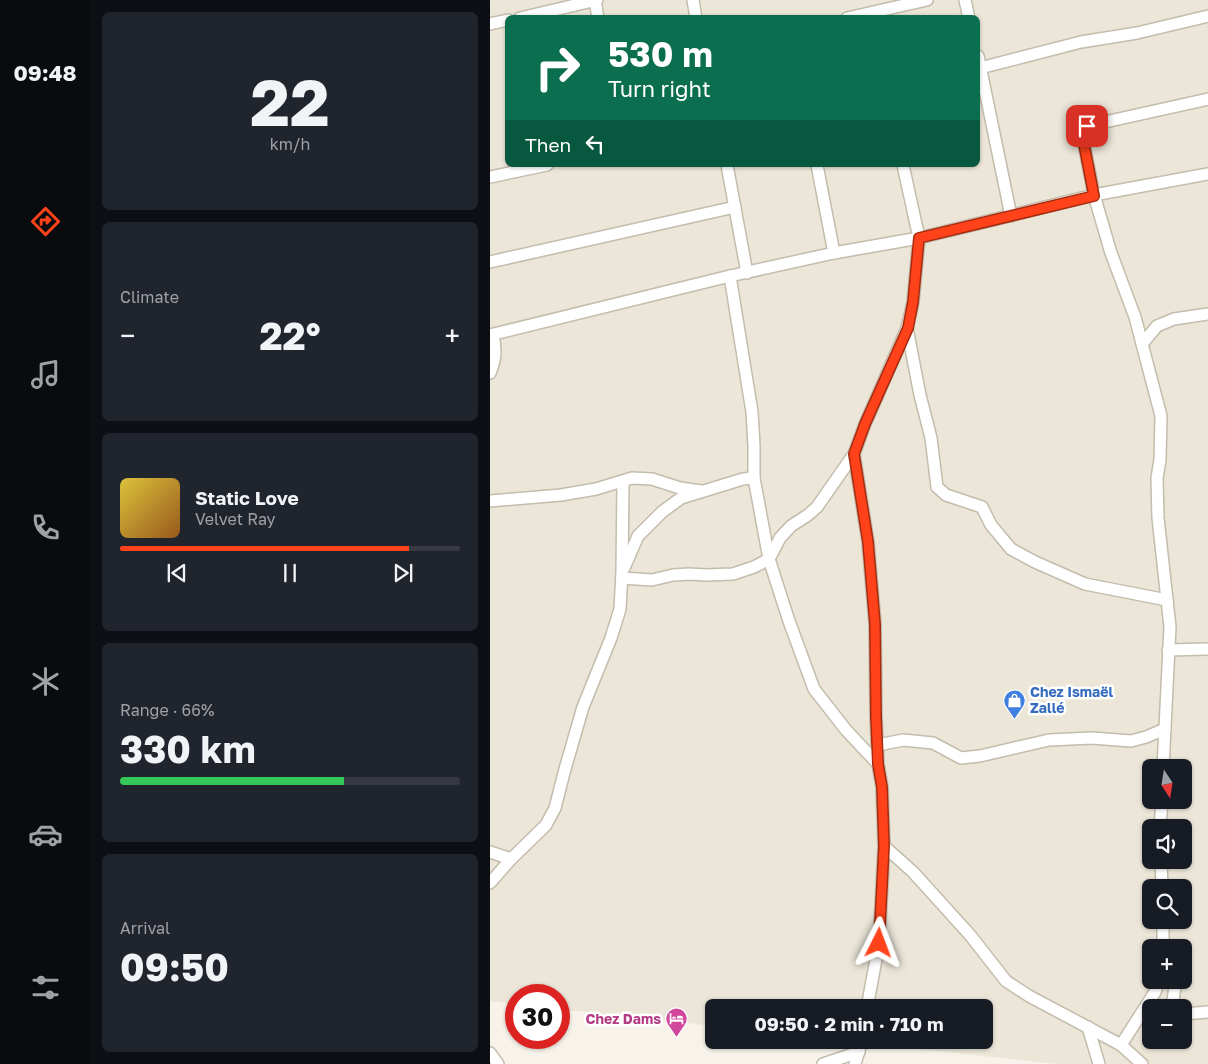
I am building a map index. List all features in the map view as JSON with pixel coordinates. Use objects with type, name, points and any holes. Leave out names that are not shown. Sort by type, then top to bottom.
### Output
[{"type":"street","points":[[533,15],[596,0],[598,15]]},
{"type":"street","points":[[693,0],[696,15]]},
{"type":"street","points":[[867,0],[870,15],[927,0]]},
{"type":"street","points":[[965,0],[968,15]]},
{"type":"street","points":[[1011,216],[980,68],[1082,42],[1208,16]]},
{"type":"street","points":[[490,24],[505,21]]},
{"type":"street","points":[[1163,759],[1170,627],[1158,518],[1157,486],[1162,433],[1161,416],[1135,317],[1111,254],[1094,196],[1082,134],[1083,128],[1208,99]]},
{"type":"street","points":[[490,177],[535,167]]},
{"type":"street","points":[[727,167],[747,273]]},
{"type":"street","points":[[817,167],[834,254]]},
{"type":"street","points":[[622,575],[652,580],[672,575],[733,574],[754,567],[769,558],[780,538],[791,526],[817,507],[854,454],[908,328],[913,302],[919,238],[903,167]]},
{"type":"street","points":[[490,373],[495,363],[496,350],[492,335],[730,276],[919,238],[1094,196],[1208,174]]},
{"type":"street","points":[[490,262],[735,206]]},
{"type":"street","points":[[730,276],[752,412],[754,478],[769,558],[814,690],[846,730],[878,764]]},
{"type":"street","points":[[1142,344],[1157,326],[1174,319],[1208,314]]},
{"type":"street","points":[[908,328],[920,395],[931,438],[937,487],[946,495],[982,507],[992,525],[1011,549],[1035,562],[1085,584],[1167,600]]},
{"type":"street","points":[[854,454],[868,542],[875,624],[876,717],[878,764],[882,787],[884,846],[879,943],[870,999]]},
{"type":"street","points":[[490,500],[561,495],[596,489],[632,478],[652,479],[680,488],[701,491]]},
{"type":"street","points":[[622,575],[638,536],[662,512],[681,498],[743,479],[754,478]]},
{"type":"street","points":[[490,883],[511,859],[546,825],[555,808],[583,707],[611,638],[620,609],[624,481]]},
{"type":"street","points":[[1168,650],[1208,649]]},
{"type":"street","points":[[878,745],[903,740],[933,743],[961,758],[980,756],[1049,740],[1092,738],[1131,741],[1146,738],[1165,730]]},
{"type":"street","points":[[884,846],[913,872],[970,935],[1006,981],[1029,996],[1121,1045],[1137,1062]]},
{"type":"street","points":[[490,852],[511,859]]},
{"type":"street","points":[[1121,1045],[1156,989]]},
{"type":"street","points":[[1192,1013],[1208,1012]]},
{"type":"street","points":[[1088,1027],[1100,1064]]},
{"type":"street","points":[[855,1064],[860,1049]]},
{"type":"street","points":[[823,1064],[859,1052]]},
{"type":"street","points":[[490,1053],[498,1064]]},
{"type":"shaded area","points":[[490,0],[1208,0],[1208,1064],[1056,1064],[920,1049],[993,1049],[993,999],[705,999],[705,1025],[570,1010],[570,984],[505,984],[505,1003],[490,1001]]},
{"type":"place","name":"Chez Ismaël Zallé","points":[[1014,719]]},
{"type":"place","name":"Chez Dams","points":[[677,1038]]},
{"type":"route","points":[[879,943],[884,846],[882,787],[878,764],[876,717],[875,624],[868,542],[854,454],[891,362],[908,328],[913,302],[919,238],[1094,196],[1082,134],[1083,128],[1087,126]]}]
